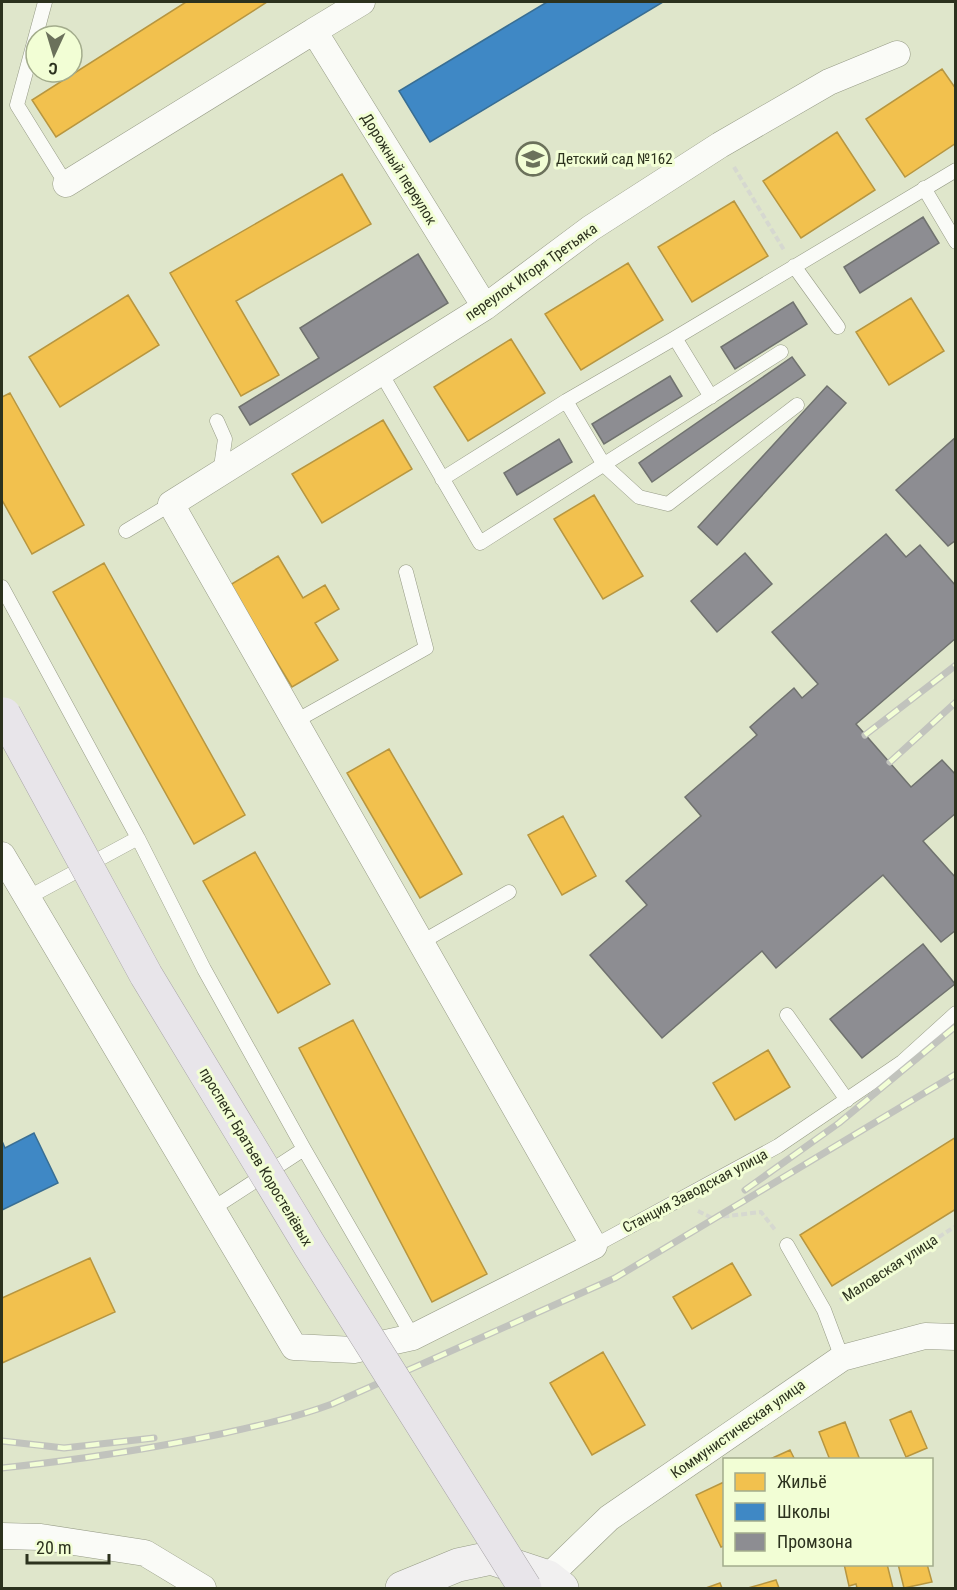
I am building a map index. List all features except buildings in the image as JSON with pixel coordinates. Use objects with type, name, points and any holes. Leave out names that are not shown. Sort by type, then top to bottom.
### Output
[{"type":"main road","name":"проспект Братьев Коростелёвых","points":[[4,714],[146,975],[310,1246],[545,1585]]},
{"type":"main road","points":[[402,1588],[458,1565],[491,1558],[545,1585]]},
{"type":"street","points":[[66,184],[362,2]]},
{"type":"street","name":"Дорожный переулок","points":[[314,31],[485,307]]},
{"type":"street","name":"переулок Игоря Третьяка","points":[[171,504],[485,307],[591,228],[720,145],[830,82],[897,54]]},
{"type":"street","points":[[171,504],[594,1246]]},
{"type":"street","points":[[2,855],[212,1209]]},
{"type":"street","name":"Станция Заводская улица","points":[[212,1209],[294,1347],[354,1350],[413,1337],[594,1246]]},
{"type":"street","name":"Коммунистическая улица","points":[[545,1585],[609,1518],[842,1358],[925,1336],[956,1338]]},
{"type":"street","points":[[2,1536],[41,1537],[145,1553],[203,1588]]},
{"type":"lane","points":[[45,2],[17,105],[66,184]]},
{"type":"lane","points":[[442,479],[566,401],[956,170]]},
{"type":"lane","points":[[924,188],[956,242]]},
{"type":"lane","points":[[794,266],[838,327]]},
{"type":"lane","points":[[675,338],[711,397]]},
{"type":"lane","points":[[381,373],[480,543],[781,352]]},
{"type":"lane","points":[[566,401],[604,465],[639,497],[668,504],[797,405]]},
{"type":"lane","points":[[217,421],[225,439],[220,474]]},
{"type":"lane","points":[[126,531],[171,504]]},
{"type":"lane","points":[[294,722],[426,648],[406,572]]},
{"type":"lane","points":[[2,587],[138,838],[204,969],[304,1149],[413,1337]]},
{"type":"lane","points":[[27,898],[138,838]]},
{"type":"lane","points":[[420,944],[509,892]]},
{"type":"lane","name":"Станция Заводская улица","points":[[594,1246],[778,1146],[902,1062],[956,1013]]},
{"type":"lane","points":[[787,1015],[847,1100]]},
{"type":"lane","points":[[212,1209],[304,1149]]},
{"type":"lane","points":[[787,1245],[825,1310],[842,1358]]},
{"type":"path","points":[[720,145],[794,266]]},
{"type":"path","points":[[679,1200],[712,1218],[761,1212],[787,1245]]},
{"type":"path","name":"Маловская улица","points":[[825,1310],[956,1226]]},
{"type":"railway","points":[[865,735],[956,665]]},
{"type":"railway","points":[[890,762],[956,702]]},
{"type":"railway","points":[[745,1190],[839,1123],[956,1026]]},
{"type":"railway","points":[[2,1468],[197,1439],[279,1420],[332,1404],[615,1278],[956,1074]]},
{"type":"railway","points":[[2,1441],[64,1448],[154,1438]]},
{"type":"place","name":"Детский сад №162","points":[[533,159]]}]
